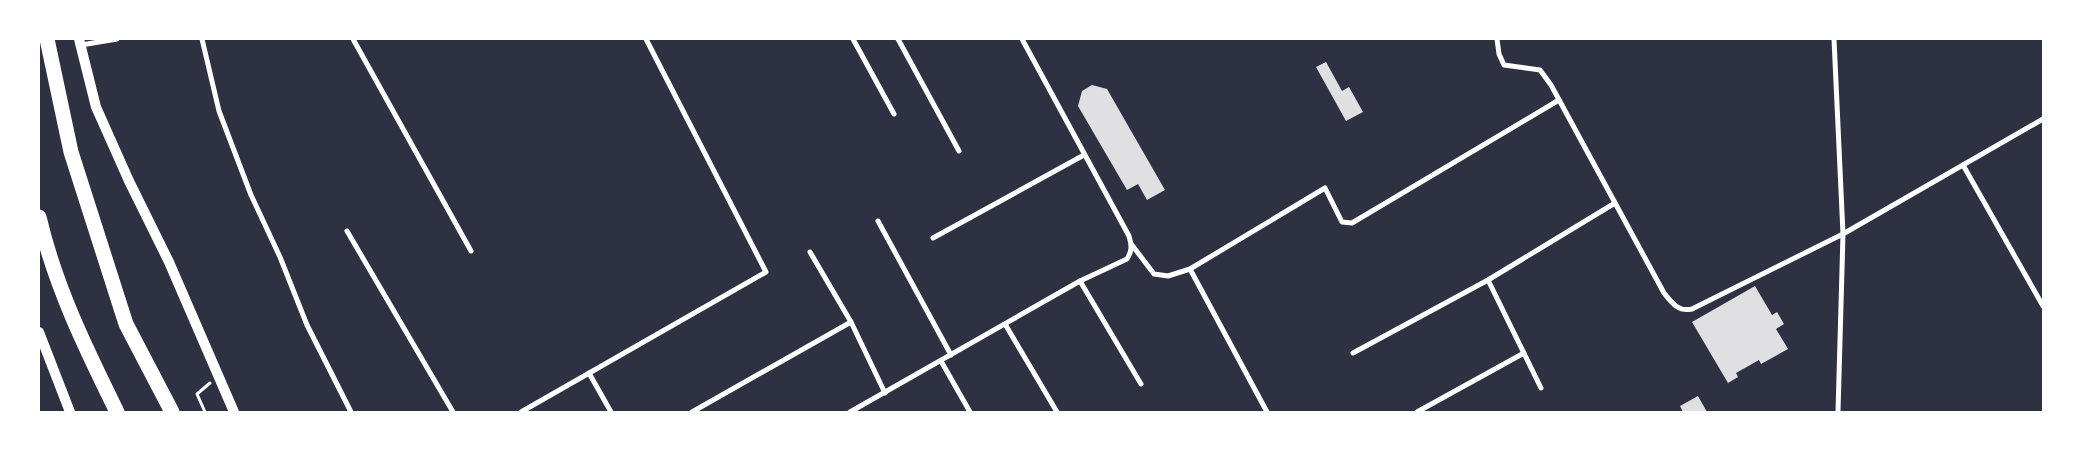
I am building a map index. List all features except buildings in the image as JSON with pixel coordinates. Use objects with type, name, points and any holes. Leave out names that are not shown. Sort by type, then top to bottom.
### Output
[{"type":"highway","points":[[47,39],[71,152],[126,324],[172,412]]},
{"type":"highway","points":[[39,218],[49,260],[87,351],[117,412]]},
{"type":"main road","points":[[80,42],[96,107],[128,180],[169,262],[234,412]]},
{"type":"main road","points":[[39,332],[70,412]]},
{"type":"street","points":[[80,42],[117,39]]},
{"type":"street","points":[[202,39],[219,110],[251,195],[280,257],[307,325],[351,412]]},
{"type":"street","points":[[354,39],[471,251]]},
{"type":"street","points":[[520,412],[766,272],[646,39]]},
{"type":"street","points":[[853,39],[894,114]]},
{"type":"street","points":[[898,39],[959,151]]},
{"type":"street","points":[[1022,39],[1132,245],[1154,274],[1168,276],[1190,269],[1325,188],[1342,222],[1352,223],[1559,100]]},
{"type":"street","points":[[1497,39],[1499,54],[1504,65],[1540,70],[1559,100],[1664,293],[1675,306],[1685,310],[1692,309],[1843,234],[2043,119]]},
{"type":"street","points":[[1834,39],[1843,234],[1838,412]]},
{"type":"street","points":[[933,238],[1084,155]]},
{"type":"street","points":[[1963,166],[2043,306]]},
{"type":"street","points":[[1353,353],[1488,280],[1615,203]]},
{"type":"street","points":[[878,221],[951,355]]},
{"type":"street","points":[[347,232],[453,412]]},
{"type":"street","points":[[850,412],[1080,281],[1127,260],[1131,253],[1132,245]]},
{"type":"street","points":[[810,252],[851,322],[885,393]]},
{"type":"street","points":[[1190,269],[1267,412]]},
{"type":"street","points":[[1488,280],[1541,388]]},
{"type":"street","points":[[1080,281],[1141,384]]},
{"type":"street","points":[[692,412],[851,322]]},
{"type":"street","points":[[1005,324],[1057,412]]},
{"type":"street","points":[[1416,412],[1524,353]]},
{"type":"street","points":[[941,361],[970,412]]},
{"type":"street","points":[[589,373],[611,412]]},
{"type":"path","points":[[205,412],[197,394],[218,377]]}]
